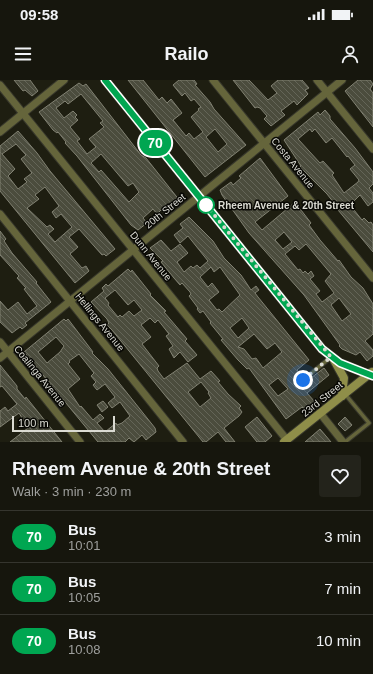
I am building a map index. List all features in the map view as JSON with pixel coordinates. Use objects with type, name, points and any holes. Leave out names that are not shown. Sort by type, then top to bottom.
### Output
[{"type":"street","points":[[0,132],[64,80]]},
{"type":"street","points":[[105,80],[332,358],[344,378],[343,394]]},
{"type":"street","name":"Costa Avenue","points":[[213,80],[373,278]]},
{"type":"street","points":[[317,80],[373,149]]},
{"type":"street","name":"20th Street","points":[[0,358],[342,80]]},
{"type":"street","name":"Dunn Avenue","points":[[0,85],[133,249],[285,441]]},
{"type":"street","name":"Hellings Avenue","points":[[0,214],[184,442]]},
{"type":"street","name":"Coalinga Avenue","points":[[0,342],[80,442]]},
{"type":"street","points":[[332,358],[372,374]]},
{"type":"street","name":"23rd Street","points":[[285,441],[343,394],[372,374]]},
{"type":"street","points":[[320,413],[344,442]]},
{"type":"lane","points":[[303,380],[332,358]]},
{"type":"lane","points":[[343,394],[369,423],[344,442]]},
{"type":"building","points":[[14,80],[30,80],[38,91],[32,96],[25,90],[23,91]]},
{"type":"building","points":[[128,80],[143,80],[159,100],[162,97],[167,103],[171,99],[182,113],[173,120],[186,136],[189,133],[194,139],[203,132],[191,117],[201,107],[194,99],[191,101],[185,93],[182,96],[173,85],[179,80],[194,80],[197,84],[195,85],[210,102],[214,109],[246,145],[205,177]],"holes":[[[215,129],[227,144],[218,152],[206,137]]]},
{"type":"building","points":[[233,80],[249,80],[268,100],[277,93],[271,86],[278,80],[302,80],[309,88],[305,90],[308,94],[297,105],[294,101],[281,111],[285,115],[271,126],[264,119],[267,116],[260,108],[255,108]]},
{"type":"building","points":[[358,80],[370,80],[373,84],[370,89],[373,93],[373,127],[345,91]]},
{"type":"building","points":[[79,83],[83,86],[86,84],[141,155],[146,158],[180,201],[166,212],[161,210],[157,214],[153,209],[143,218],[147,223],[138,230],[131,225],[65,143],[66,142],[58,132],[57,133],[53,130],[39,112]],"holes":[[[81,94],[103,121],[100,123],[104,127],[89,139],[96,147],[87,154],[77,141],[80,139],[70,127],[78,120],[75,117],[77,115],[73,111],[64,118],[56,108],[65,101],[68,104]],[[101,154],[128,186],[133,183],[139,192],[129,202],[101,170],[99,172],[91,163]]]},
{"type":"building","points":[[325,110],[330,116],[330,119],[373,172],[373,184],[369,188],[373,193],[373,202],[368,206],[360,195],[350,205],[362,220],[364,218],[373,225],[373,252],[333,204],[334,203],[327,194],[300,167],[301,166],[284,140],[318,112],[320,115]],"holes":[[[310,129],[312,132],[315,129],[326,143],[332,138],[355,165],[350,169],[359,180],[344,193],[332,175],[334,173],[323,161],[320,163],[298,139]]]},
{"type":"building","points":[[18,131],[115,249],[106,256],[104,254],[102,255],[79,229],[69,237],[78,247],[70,254],[82,268],[86,266],[89,271],[75,283],[0,191],[0,146]],"holes":[[[16,144],[26,155],[21,159],[32,173],[24,179],[27,182],[18,189],[8,176],[15,169],[2,154]],[[45,187],[59,206],[52,212],[56,218],[61,214],[72,227],[55,242],[48,234],[54,229],[50,225],[47,227],[27,208],[39,199],[35,195]]]},
{"type":"building","points":[[260,158],[288,196],[255,222],[262,230],[294,203],[311,223],[309,225],[320,240],[338,261],[339,260],[351,277],[363,288],[373,304],[373,334],[365,341],[373,350],[373,356],[367,361],[360,352],[356,355],[342,349],[339,346],[340,345],[304,295],[249,233],[222,195],[220,190],[231,182],[233,185],[241,178],[239,176]],"holes":[[[284,232],[292,242],[283,249],[275,240]],[[306,244],[331,274],[325,281],[334,293],[322,302],[316,294],[320,291],[310,279],[314,276],[311,271],[308,274],[305,271],[303,273],[300,269],[298,270],[285,254],[295,246],[299,250]],[[339,298],[351,314],[342,321],[331,305]]]},
{"type":"building","points":[[189,217],[213,241],[224,258],[241,275],[251,290],[256,286],[259,290],[255,293],[309,360],[297,370],[299,373],[296,376],[301,382],[303,384],[324,368],[329,375],[307,393],[315,402],[305,410],[302,407],[286,419],[249,368],[247,369],[238,360],[221,340],[223,339],[210,323],[211,322],[203,311],[200,313],[189,296],[191,294],[190,292],[182,283],[180,285],[161,262],[163,261],[150,248],[161,240],[171,251],[180,244],[188,253],[177,262],[184,272],[191,266],[193,268],[197,265],[200,268],[208,261],[188,236],[180,243],[174,235],[183,228],[180,224]],"holes":[[[211,267],[214,272],[220,267],[240,295],[222,312],[219,309],[217,310],[209,300],[219,292],[212,283],[208,287],[200,277]],[[242,318],[249,328],[238,338],[230,328]],[[254,334],[267,349],[275,343],[282,352],[263,368],[256,358],[252,359],[244,349],[238,347]],[[278,378],[288,389],[278,396],[269,385]]]},
{"type":"building","points":[[0,231],[6,239],[4,241],[12,253],[37,282],[36,283],[51,302],[25,323],[27,325],[22,329],[20,327],[12,333],[0,322],[0,301],[8,310],[18,302],[27,314],[37,306],[24,289],[26,288],[17,278],[19,276],[0,255]]},
{"type":"building","points":[[128,269],[131,272],[132,270],[151,294],[150,295],[166,311],[164,312],[187,339],[185,341],[197,355],[188,362],[180,352],[174,358],[169,349],[173,346],[166,336],[169,334],[158,320],[155,323],[150,318],[141,325],[151,337],[142,344],[159,366],[157,368],[158,371],[164,379],[187,363],[200,379],[211,371],[220,381],[218,382],[228,394],[241,406],[239,408],[242,412],[239,416],[224,428],[235,442],[226,442],[218,432],[206,442],[203,442],[107,325],[109,323],[107,319],[91,302],[104,291],[102,288],[106,284],[108,286]],"holes":[[[115,290],[128,305],[134,300],[142,310],[134,316],[129,311],[122,317],[120,315],[118,317],[108,305],[109,303],[105,298]],[[201,382],[209,392],[208,393],[211,398],[200,407],[188,392]]]},
{"type":"building","points":[[64,319],[66,321],[68,319],[93,352],[92,353],[108,369],[155,428],[156,432],[146,440],[142,435],[134,442],[129,438],[125,442],[98,442],[24,352]],"holes":[[[56,337],[64,346],[60,352],[47,363],[38,352]],[[79,354],[94,373],[91,376],[96,382],[93,385],[97,390],[105,384],[115,397],[108,403],[112,408],[120,402],[130,416],[122,423],[117,425],[116,423],[105,432],[97,423],[104,418],[100,414],[93,420],[81,406],[80,407],[68,389],[80,379],[68,364],[70,362],[69,361]]]},
{"type":"building","points":[[0,365],[17,386],[17,389],[25,399],[26,397],[62,442],[10,442],[28,428],[19,413],[0,427],[0,411],[5,407],[8,411],[17,404],[2,386],[0,387]]},
{"type":"building","points":[[103,401],[108,407],[102,412],[97,405]]},
{"type":"building","points":[[257,417],[272,436],[265,442],[257,442],[245,427]]},
{"type":"building","points":[[345,417],[352,425],[345,431],[338,424]]},
{"type":"building","points":[[320,429],[331,442],[305,442]]},
{"type":"bus line","name":"70","points":[[105,80],[322,349],[340,363],[373,376]]},
{"type":"place","name":"Rheem Avenue & 20th Street","points":[[206,205]]},
{"type":"route","points":[[206,205],[322,349],[331,357],[303,380]]}]
